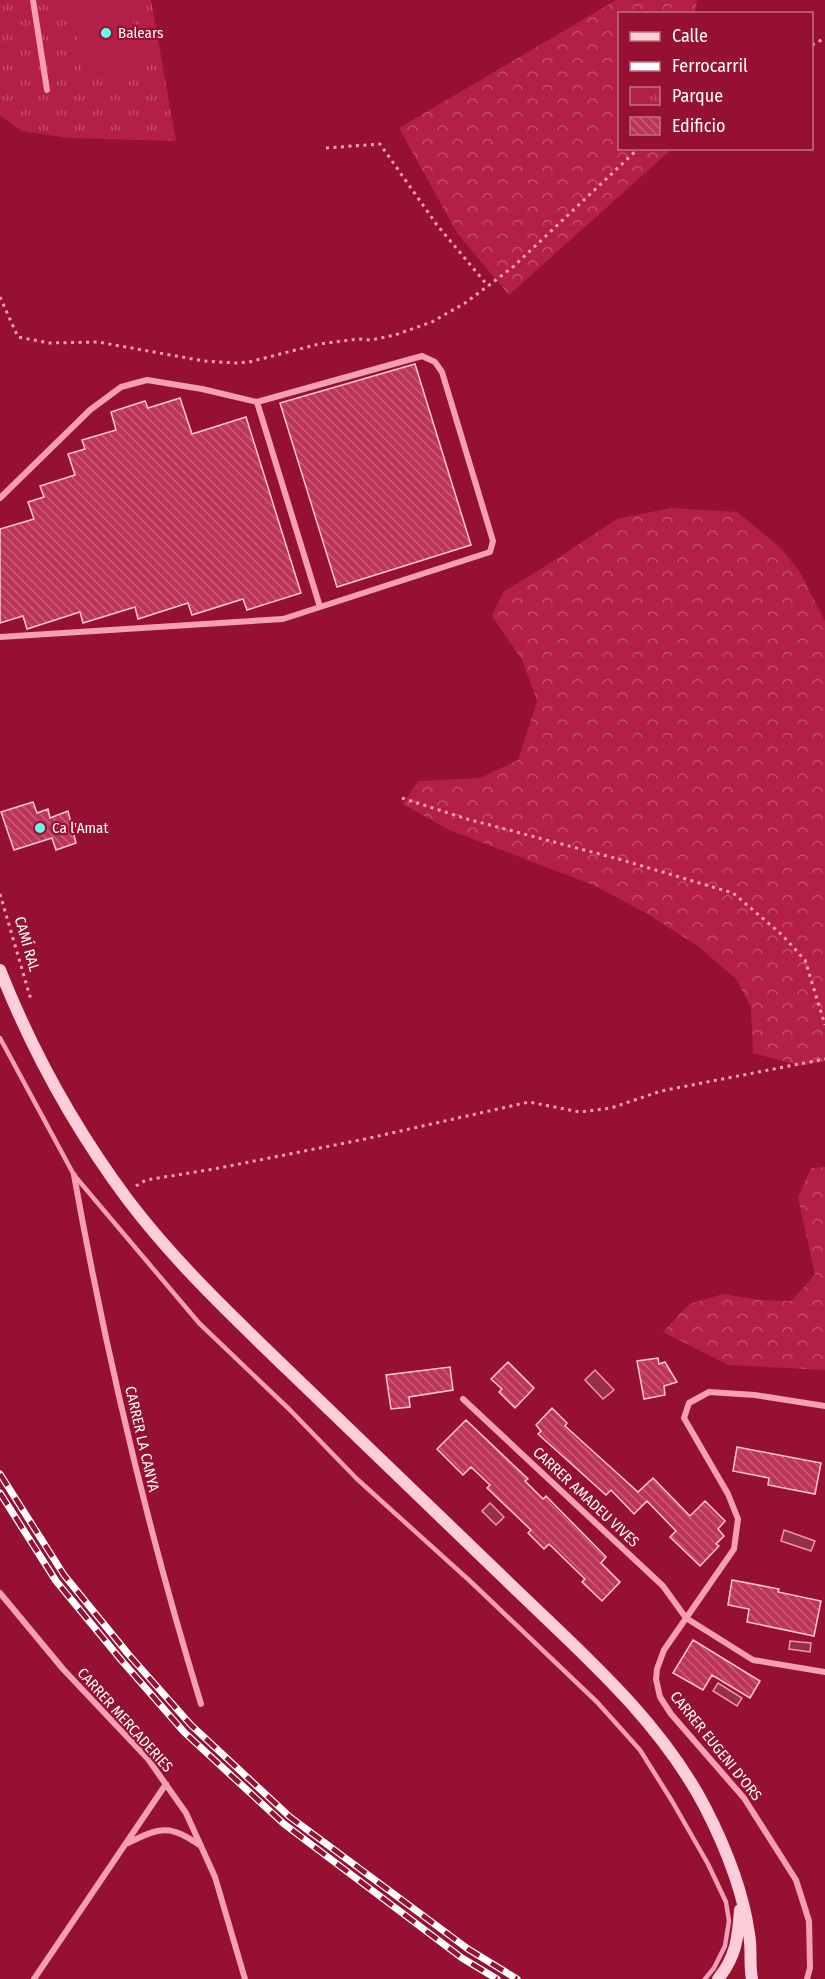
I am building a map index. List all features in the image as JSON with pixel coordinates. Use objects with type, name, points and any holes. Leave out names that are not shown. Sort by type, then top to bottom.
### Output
[{"type":"main road","points":[[0,970],[55,1090],[93,1150],[155,1233],[223,1307],[590,1662],[649,1724],[704,1804],[733,1872],[750,1936],[752,1979]]},
{"type":"main road","points":[[718,1979],[729,1965],[734,1953],[741,1900]]},
{"type":"street","points":[[33,0],[46,90]]},
{"type":"street","points":[[0,498],[90,410],[122,387],[147,380],[202,389],[257,402],[422,356],[435,362],[442,372],[493,541],[490,552],[283,619],[0,637]]},
{"type":"street","points":[[257,402],[320,607]]},
{"type":"street","name":"CARRER LA CANYA","points":[[74,1175],[87,1247],[140,1482],[168,1596],[201,1704]]},
{"type":"street","name":"CARRER EUGENI D'ORS","points":[[807,1979],[810,1968],[809,1921],[795,1880],[744,1798],[691,1738],[660,1696],[656,1679],[664,1650],[734,1549],[738,1519],[728,1494],[684,1418],[689,1403],[709,1392],[755,1395],[825,1406]]},
{"type":"street","name":"CARRER AMADEU VIVES","points":[[463,1399],[663,1586],[686,1618]]},
{"type":"street","name":"CARRER MERCADERIES","points":[[0,1593],[63,1669],[148,1760],[186,1813],[215,1877],[245,1979]]},
{"type":"street","points":[[686,1618],[753,1660],[825,1672]]},
{"type":"street","points":[[34,1979],[166,1784]]},
{"type":"street","points":[[128,1843],[158,1831],[171,1830],[203,1847]]},
{"type":"lane","points":[[0,1038],[74,1175],[199,1323],[290,1410],[357,1479],[470,1581],[597,1702],[640,1750],[708,1864],[726,1902],[729,1920],[725,1946],[714,1968],[705,1979]]},
{"type":"path","points":[[326,148],[380,144],[437,225],[488,286]]},
{"type":"path","points":[[0,297],[18,337],[49,343],[98,342],[204,361],[236,363],[319,344],[386,338],[432,322],[465,303],[488,286],[520,260],[637,150]]},
{"type":"path","points":[[402,798],[467,819],[622,860],[733,893],[782,934],[805,960],[825,1025]]},
{"type":"path","name":"CAMÍ RAL","points":[[0,894],[31,1000]]},
{"type":"path","points":[[124,1194],[146,1180],[365,1139],[529,1102],[580,1112],[611,1108],[660,1091],[825,1059]]},
{"type":"green space","points":[[0,0],[70,0],[84,76],[141,66],[130,0],[151,0],[176,141],[68,138],[21,131],[0,115]]},
{"type":"green space","name":"Balears","points":[[70,0],[130,0],[142,66],[84,76]]},
{"type":"green space","points":[[616,0],[697,0],[695,12],[618,12],[618,150],[671,150],[509,295],[457,233],[399,128]]},
{"type":"green space","points":[[671,508],[737,512],[781,548],[801,574],[825,621],[825,1061],[801,1066],[753,1053],[751,1008],[737,980],[699,947],[646,913],[593,885],[449,830],[403,804],[418,781],[480,778],[518,760],[537,701],[522,660],[492,616],[503,592],[617,519]]},
{"type":"green space","points":[[825,1167],[825,1370],[729,1365],[663,1332],[689,1304],[723,1294],[760,1300],[791,1301],[815,1275],[798,1197],[811,1168]]},
{"type":"shaded area","points":[[595,1370],[614,1390],[603,1399],[585,1380]]},
{"type":"shaded area","points":[[490,1503],[504,1517],[496,1525],[482,1511]]},
{"type":"shaded area","points":[[784,1530],[815,1541],[811,1551],[781,1541]]},
{"type":"shaded area","points":[[790,1641],[811,1643],[810,1652],[789,1649]]},
{"type":"shaded area","points":[[718,1683],[742,1698],[737,1706],[713,1691]]},
{"type":"building","points":[[415,364],[471,545],[337,587],[280,403]]},
{"type":"building","points":[[180,398],[192,434],[246,417],[301,593],[247,610],[243,599],[192,615],[188,603],[138,619],[135,607],[83,623],[80,612],[27,629],[23,616],[0,623],[0,529],[34,519],[28,502],[44,497],[40,486],[75,475],[68,454],[85,449],[82,440],[116,430],[111,412],[145,401],[148,408]]},
{"type":"building","name":"Ca l'Amat","points":[[33,802],[37,813],[48,809],[50,818],[68,811],[76,843],[56,850],[52,838],[14,850],[1,812]]},
{"type":"building","points":[[658,1358],[659,1364],[665,1362],[677,1382],[664,1386],[665,1395],[644,1399],[637,1361]]},
{"type":"building","points":[[508,1362],[534,1388],[515,1408],[499,1392],[502,1389],[491,1379]]},
{"type":"building","points":[[450,1367],[453,1390],[409,1397],[410,1407],[391,1409],[386,1375]]},
{"type":"building","points":[[552,1408],[567,1423],[565,1426],[638,1492],[653,1478],[690,1516],[705,1501],[725,1521],[718,1529],[724,1536],[716,1544],[719,1546],[700,1566],[670,1537],[676,1531],[647,1501],[634,1514],[611,1490],[606,1495],[538,1434],[541,1431],[536,1425]]},
{"type":"building","points":[[466,1420],[528,1479],[525,1481],[543,1499],[546,1496],[606,1557],[601,1563],[620,1582],[602,1601],[582,1582],[585,1579],[549,1544],[544,1549],[528,1533],[531,1530],[487,1488],[490,1485],[471,1467],[463,1475],[437,1449]]},
{"type":"building","points":[[737,1447],[821,1463],[815,1494],[768,1485],[769,1478],[733,1471]]},
{"type":"building","points":[[732,1580],[779,1589],[778,1592],[821,1601],[814,1636],[747,1622],[749,1609],[728,1605]]},
{"type":"building","points":[[693,1640],[760,1681],[750,1698],[712,1675],[703,1690],[673,1673]]},
{"type":"railway","points":[[0,1474],[64,1575],[129,1655],[191,1725],[290,1817],[468,1949],[517,1979]]},
{"type":"railway","points":[[0,1493],[56,1581],[184,1732],[284,1824],[462,1958],[497,1979]]},
{"type":"place","name":"Balears","points":[[106,33]]},
{"type":"place","name":"Ca l'Amat","points":[[40,828]]}]
